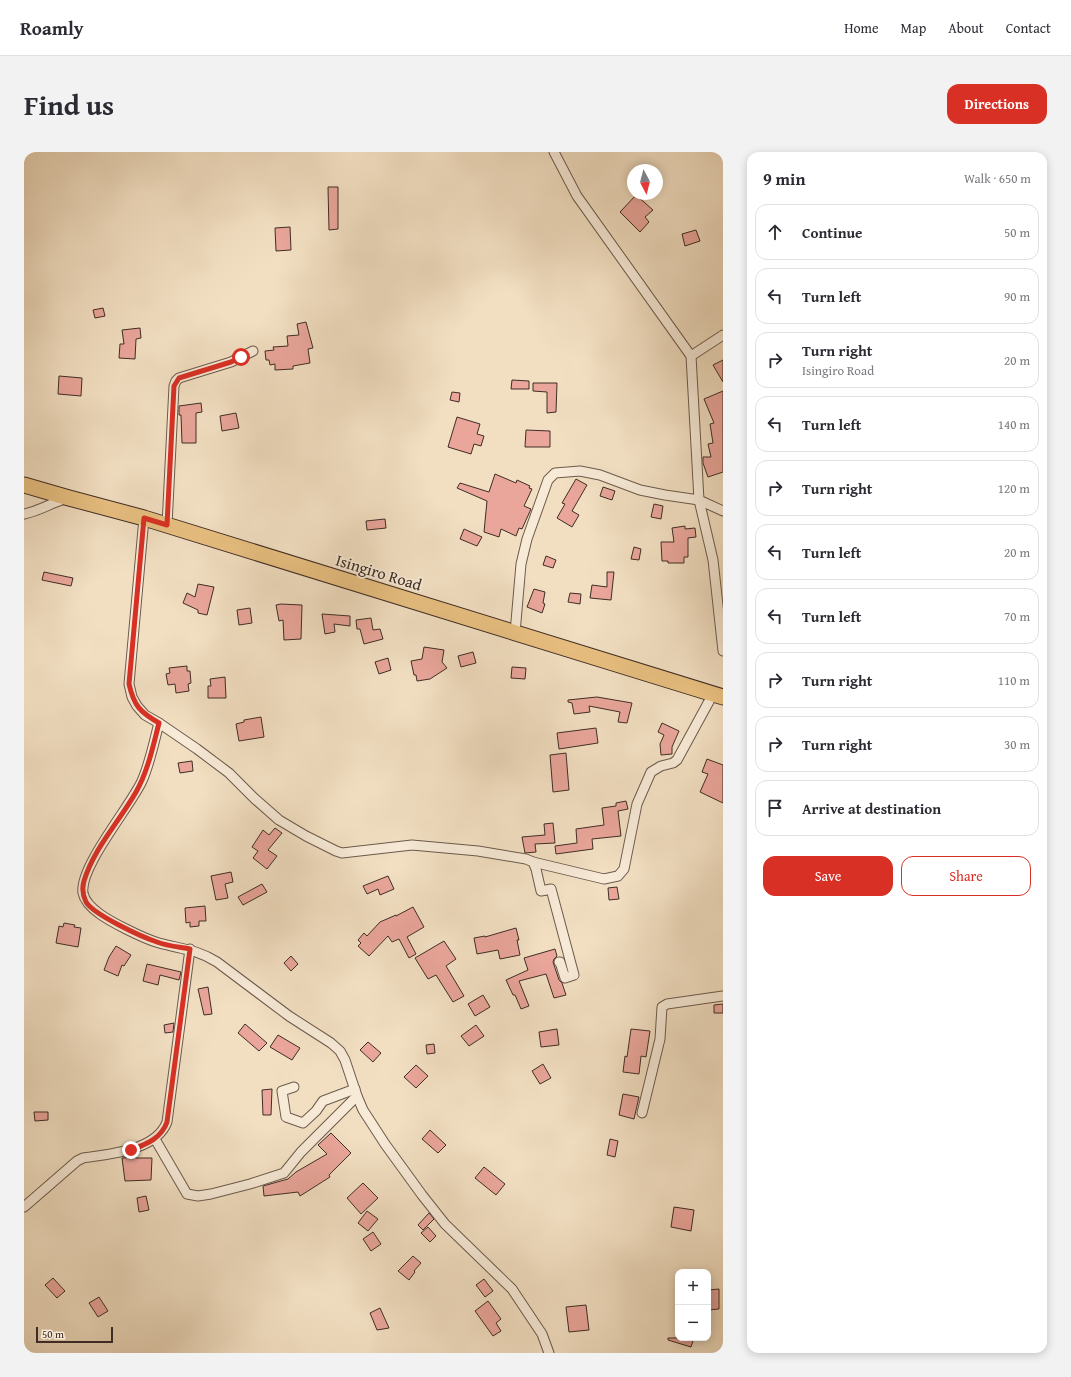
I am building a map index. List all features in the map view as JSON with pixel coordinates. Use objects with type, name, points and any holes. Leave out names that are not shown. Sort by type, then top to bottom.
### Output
[{"type":"main road","name":"Isingiro Road","points":[[24,485],[144,518],[718,696]]},
{"type":"street","points":[[554,152],[577,196],[691,356],[699,500],[713,560],[723,651]]},
{"type":"street","points":[[691,356],[723,335]]},
{"type":"street","points":[[167,525],[174,386],[176,381],[179,378],[231,362],[253,351]]},
{"type":"street","points":[[515,633],[522,564],[527,539],[548,480],[556,473],[580,471],[600,475],[640,490],[699,500],[723,511]]},
{"type":"street","points":[[24,514],[48,506],[54,502],[69,498]]},
{"type":"street","points":[[144,518],[129,684],[132,697],[137,706],[145,715],[198,749],[229,773],[279,820],[336,851],[347,853],[359,850],[412,845],[507,855],[604,879],[618,876],[624,869],[637,804],[651,772],[661,766],[673,763],[677,760],[718,696]]},
{"type":"street","points":[[159,723],[143,779],[101,845],[83,882],[83,892],[86,901],[92,908],[125,928],[158,943],[190,949],[206,955],[289,1016],[331,1043],[340,1051],[346,1060],[356,1093],[364,1110],[385,1144],[445,1224],[512,1289],[542,1334],[549,1353]]},
{"type":"street","points":[[533,862],[541,891],[551,889],[574,976],[565,978],[559,962]]},
{"type":"street","points":[[24,1207],[77,1161],[83,1158],[131,1150],[155,1139],[164,1130],[167,1122],[190,949]]},
{"type":"street","points":[[642,1113],[660,1039],[662,1007],[667,1004],[723,996]]},
{"type":"street","points":[[294,1087],[282,1091],[286,1117],[303,1123],[316,1111],[323,1101],[356,1093]]},
{"type":"street","points":[[155,1139],[187,1194],[198,1196],[211,1194],[284,1173],[301,1152],[356,1093]]},
{"type":"building","points":[[328,187],[338,187],[338,229],[329,230]]},
{"type":"building","points":[[631,200],[642,200],[653,210],[645,217],[649,222],[640,232],[620,212]]},
{"type":"building","points":[[290,227],[291,250],[276,251],[275,228]]},
{"type":"building","points":[[696,230],[700,241],[685,246],[682,234]]},
{"type":"building","points":[[103,308],[105,316],[95,318],[93,310]]},
{"type":"building","points":[[306,322],[313,348],[308,349],[310,363],[293,366],[293,369],[275,370],[275,364],[270,365],[269,360],[266,360],[265,351],[274,350],[273,347],[288,346],[287,336],[299,335],[297,324]]},
{"type":"building","points":[[140,328],[141,338],[136,339],[135,359],[119,358],[120,344],[124,344],[122,330]]},
{"type":"building","points":[[723,360],[723,382],[713,365]]},
{"type":"building","points":[[59,376],[82,378],[81,396],[58,394]]},
{"type":"building","points":[[512,380],[529,381],[529,389],[511,389]]},
{"type":"building","points":[[533,383],[557,383],[556,412],[547,413],[547,392],[533,391]]},
{"type":"building","points":[[723,391],[723,472],[708,477],[703,463],[703,457],[711,457],[708,444],[713,443],[710,424],[714,423],[704,399]]},
{"type":"building","points":[[452,392],[460,393],[459,402],[450,400]]},
{"type":"building","points":[[201,403],[202,412],[196,413],[196,443],[182,443],[181,415],[179,415],[179,406]]},
{"type":"building","points":[[236,413],[239,428],[222,431],[220,416]]},
{"type":"building","points":[[457,417],[480,424],[477,434],[484,436],[481,446],[474,444],[471,454],[448,447]]},
{"type":"building","points":[[526,430],[550,431],[550,447],[525,447]]},
{"type":"building","points":[[495,474],[516,483],[517,480],[530,486],[529,488],[532,489],[524,506],[531,509],[522,529],[519,528],[516,536],[501,529],[499,537],[484,532],[487,501],[457,488],[460,483],[489,492]]},
{"type":"building","points":[[576,479],[587,485],[572,511],[579,515],[572,527],[557,518],[565,504],[562,503]]},
{"type":"building","points":[[603,487],[615,491],[612,500],[600,496]]},
{"type":"building","points":[[654,504],[663,506],[661,519],[651,517]]},
{"type":"building","points":[[385,519],[386,528],[367,530],[366,521]]},
{"type":"building","points":[[685,526],[685,529],[695,528],[696,537],[688,538],[688,557],[684,557],[684,563],[668,563],[668,561],[662,561],[661,542],[674,542],[672,528]]},
{"type":"building","points":[[464,529],[482,537],[477,546],[460,539]]},
{"type":"building","points":[[634,547],[641,549],[639,560],[631,559]]},
{"type":"building","points":[[546,556],[556,560],[553,568],[543,565]]},
{"type":"building","points":[[44,572],[73,578],[71,586],[42,580]]},
{"type":"building","points":[[607,572],[614,572],[611,600],[590,598],[592,585],[607,587]]},
{"type":"building","points":[[198,584],[214,587],[207,615],[198,613],[198,610],[183,603],[187,593],[195,597]]},
{"type":"building","points":[[534,589],[545,592],[543,603],[545,604],[542,613],[527,607]]},
{"type":"building","points":[[570,593],[581,594],[580,604],[568,602]]},
{"type":"building","points":[[276,605],[302,605],[301,639],[284,640],[283,620],[279,621]]},
{"type":"building","points":[[250,608],[252,623],[239,625],[237,610]]},
{"type":"building","points":[[322,614],[350,616],[350,626],[334,624],[335,632],[325,634]]},
{"type":"building","points":[[371,618],[373,630],[380,629],[383,639],[364,644],[360,629],[357,629],[356,620]]},
{"type":"building","points":[[424,647],[444,650],[442,662],[447,668],[430,679],[417,681],[411,661],[422,659]]},
{"type":"building","points":[[473,652],[476,663],[461,667],[458,656]]},
{"type":"building","points":[[388,658],[391,670],[379,674],[375,662]]},
{"type":"building","points":[[187,666],[187,671],[190,671],[191,683],[188,684],[189,691],[176,693],[175,684],[168,685],[166,674],[170,673],[169,668]]},
{"type":"building","points":[[512,667],[526,668],[525,679],[511,678]]},
{"type":"building","points":[[225,677],[226,698],[208,698],[208,686],[211,686],[210,679]]},
{"type":"building","points":[[597,697],[632,703],[627,723],[618,722],[620,712],[589,706],[590,712],[574,714],[572,703],[568,702],[568,700]]},
{"type":"building","points":[[261,717],[264,737],[239,741],[236,724],[244,722],[244,720]]},
{"type":"building","points":[[662,723],[679,731],[672,747],[672,754],[661,755],[660,744],[664,735],[658,732]]},
{"type":"building","points":[[596,728],[598,743],[559,749],[557,733]]},
{"type":"building","points":[[566,753],[569,790],[553,792],[550,755]]},
{"type":"building","points":[[707,759],[723,765],[723,803],[700,792],[708,774],[702,772]]},
{"type":"building","points":[[192,761],[193,771],[180,773],[178,763]]},
{"type":"building","points":[[626,801],[628,809],[618,811],[621,836],[592,839],[593,849],[556,854],[555,846],[577,843],[576,829],[604,825],[602,808],[616,806],[616,803]]},
{"type":"building","points":[[553,823],[555,843],[535,844],[536,852],[525,853],[522,837],[545,835],[544,824]]},
{"type":"building","points":[[275,828],[282,833],[268,850],[277,856],[267,869],[253,858],[258,851],[252,847],[263,830],[269,835]]},
{"type":"building","points":[[231,872],[233,882],[225,884],[228,898],[216,900],[211,876]]},
{"type":"building","points":[[388,876],[394,889],[380,895],[378,889],[367,894],[363,886]]},
{"type":"building","points":[[262,884],[267,892],[243,905],[238,897]]},
{"type":"building","points":[[617,887],[619,899],[609,900],[608,888]]},
{"type":"building","points":[[205,906],[206,921],[199,921],[199,926],[190,927],[190,922],[186,923],[185,908]]},
{"type":"building","points":[[413,907],[424,927],[407,937],[416,954],[409,958],[399,939],[392,942],[388,936],[369,956],[358,946],[361,943],[358,940],[364,933],[367,936],[380,922]]},
{"type":"building","points":[[64,923],[81,928],[78,947],[56,943],[59,926],[63,927]]},
{"type":"building","points":[[516,928],[519,940],[517,940],[520,955],[500,959],[498,950],[477,954],[474,938],[485,937]]},
{"type":"building","points":[[444,941],[456,959],[446,966],[464,996],[453,1002],[436,975],[428,979],[415,958]]},
{"type":"building","points":[[116,946],[131,955],[124,966],[122,965],[118,976],[104,970],[109,957]]},
{"type":"building","points":[[555,949],[557,956],[553,962],[566,995],[554,998],[546,974],[519,981],[529,1006],[521,1009],[506,980],[528,970],[524,958]]},
{"type":"building","points":[[291,956],[298,964],[291,971],[284,963]]},
{"type":"building","points":[[147,964],[181,972],[179,980],[160,975],[158,985],[143,981]]},
{"type":"building","points":[[208,987],[212,1014],[204,1015],[198,989]]},
{"type":"building","points":[[483,995],[490,1007],[475,1016],[468,1004]]},
{"type":"building","points":[[723,1004],[723,1013],[714,1013],[714,1005]]},
{"type":"building","points":[[174,1023],[173,1032],[165,1033],[164,1025]]},
{"type":"building","points":[[245,1024],[267,1043],[259,1051],[238,1033]]},
{"type":"building","points":[[476,1025],[484,1036],[469,1046],[461,1036]]},
{"type":"building","points":[[557,1029],[559,1045],[541,1047],[539,1032]]},
{"type":"building","points":[[631,1029],[650,1031],[646,1057],[641,1056],[639,1074],[623,1072]]},
{"type":"building","points":[[278,1035],[300,1048],[292,1060],[270,1047]]},
{"type":"building","points":[[368,1042],[381,1053],[373,1062],[360,1050]]},
{"type":"building","points":[[434,1044],[435,1053],[427,1054],[426,1045]]},
{"type":"building","points":[[543,1064],[551,1078],[540,1084],[532,1071]]},
{"type":"building","points":[[416,1065],[428,1076],[416,1088],[404,1077]]},
{"type":"building","points":[[272,1089],[271,1115],[263,1115],[262,1090]]},
{"type":"building","points":[[623,1094],[639,1097],[634,1119],[619,1115]]},
{"type":"building","points":[[34,1112],[48,1112],[48,1120],[35,1121]]},
{"type":"building","points":[[430,1130],[446,1145],[438,1153],[422,1139]]},
{"type":"building","points":[[331,1133],[351,1153],[329,1175],[330,1177],[300,1196],[298,1192],[264,1196],[263,1186],[288,1179],[296,1172],[327,1154],[318,1145]]},
{"type":"building","points":[[610,1139],[618,1141],[615,1157],[607,1155]]},
{"type":"building","points":[[122,1158],[152,1158],[151,1180],[125,1181]]},
{"type":"building","points":[[484,1167],[505,1184],[496,1195],[475,1178]]},
{"type":"building","points":[[363,1183],[378,1198],[361,1214],[347,1198]]},
{"type":"building","points":[[146,1196],[149,1210],[139,1212],[137,1198]]},
{"type":"building","points":[[674,1207],[694,1210],[691,1231],[671,1227]]},
{"type":"building","points":[[367,1211],[378,1219],[368,1231],[358,1223]]},
{"type":"building","points":[[429,1213],[434,1219],[423,1230],[418,1225]]},
{"type":"building","points":[[428,1227],[436,1236],[430,1242],[421,1233]]},
{"type":"building","points":[[373,1232],[381,1244],[371,1251],[363,1239]]},
{"type":"building","points":[[413,1256],[421,1263],[409,1280],[398,1271]]},
{"type":"building","points":[[53,1278],[65,1291],[57,1298],[45,1285]]},
{"type":"building","points":[[484,1279],[493,1291],[485,1297],[476,1285]]},
{"type":"building","points":[[719,1289],[719,1309],[711,1310],[711,1290]]},
{"type":"building","points":[[99,1297],[108,1311],[98,1317],[89,1303]]},
{"type":"building","points":[[488,1301],[501,1319],[496,1323],[501,1331],[493,1336],[475,1311]]},
{"type":"building","points":[[586,1305],[589,1330],[569,1332],[566,1307]]},
{"type":"building","points":[[380,1308],[389,1328],[377,1330],[370,1313]]},
{"type":"building","points":[[668,1338],[675,1338],[675,1341],[693,1341],[691,1347],[668,1340]]},
{"type":"route","points":[[131,1150],[155,1139],[164,1130],[167,1122],[190,949],[158,943],[125,928],[92,908],[86,901],[83,892],[83,882],[101,845],[143,779],[159,723],[145,715],[137,706],[132,697],[129,684],[144,518],[167,525],[174,386],[179,378],[231,362],[241,357]]}]
